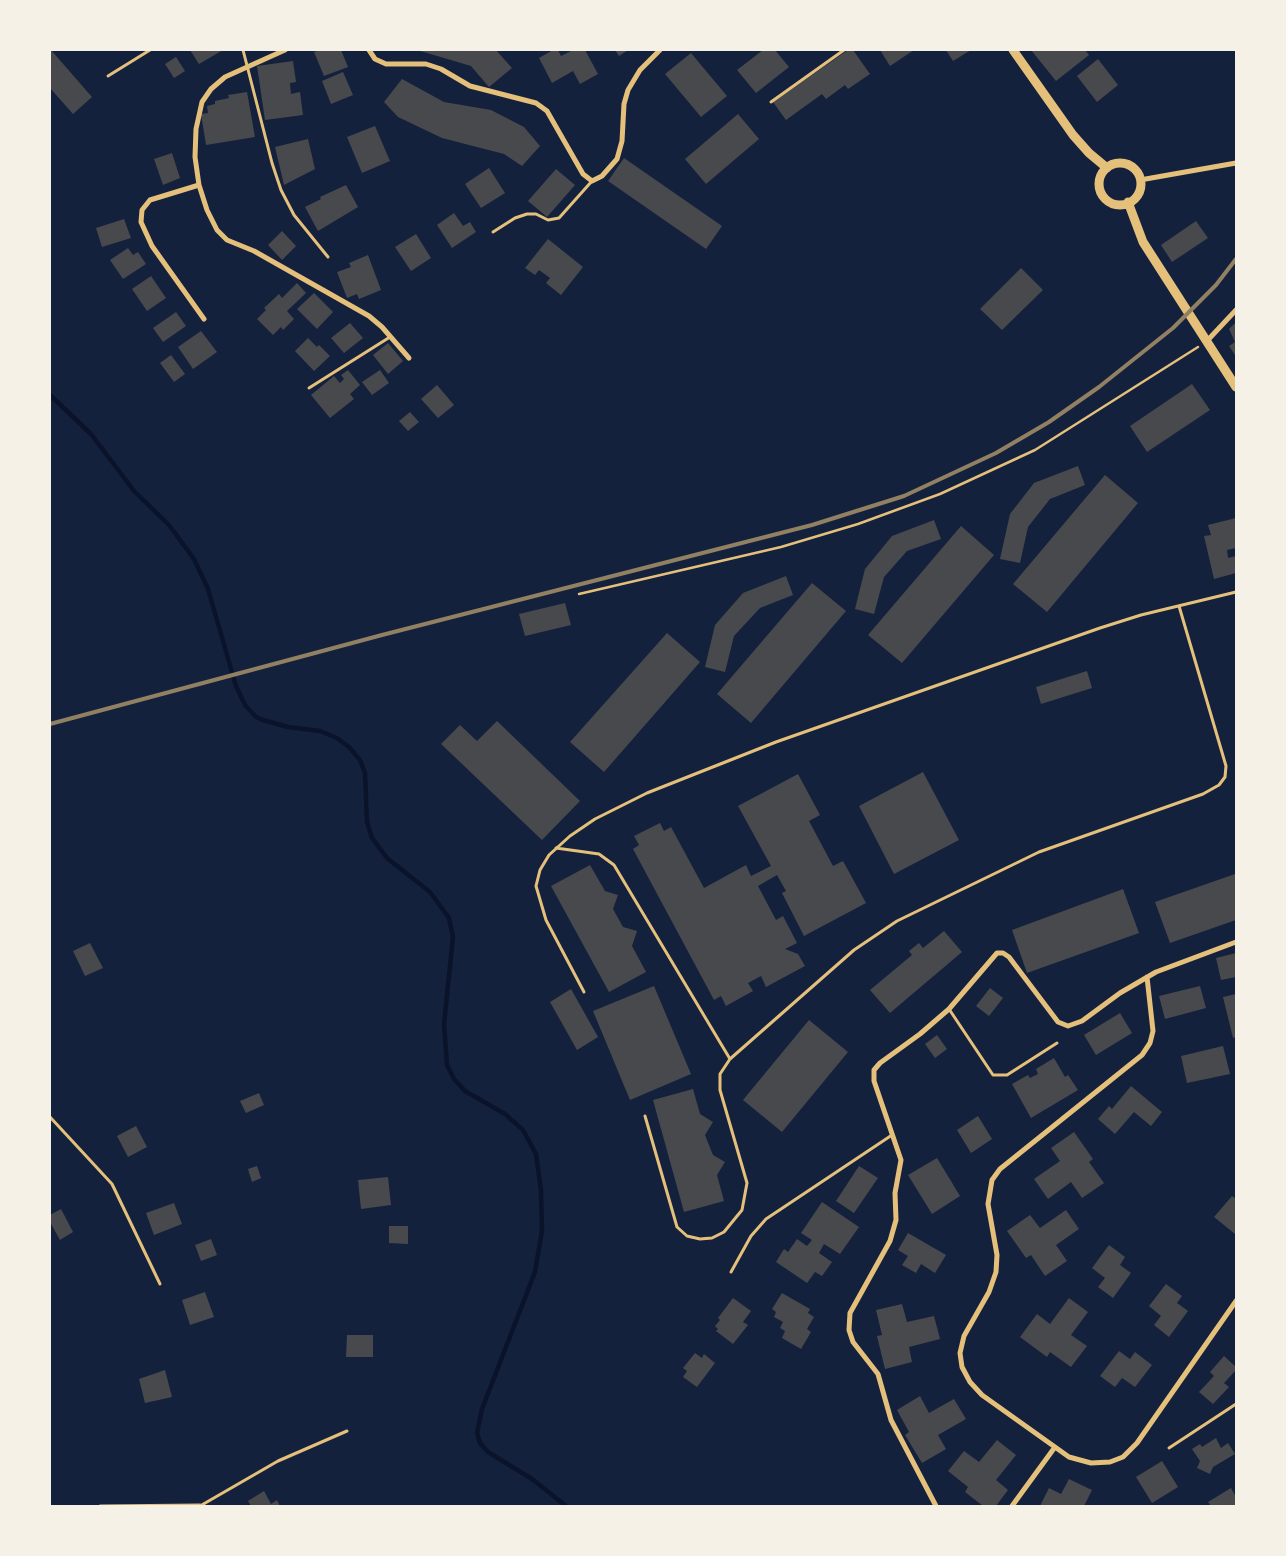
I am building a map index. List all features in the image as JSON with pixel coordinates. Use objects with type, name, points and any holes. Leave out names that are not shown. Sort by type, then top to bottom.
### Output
[{"type":"main road","points":[[1014,50],[1072,135],[1089,154],[1107,168]]},
{"type":"main road","points":[[1115,163],[1134,168],[1140,180],[1139,192],[1128,202],[1113,203],[1102,195],[1099,182],[1100,176],[1115,163]]},
{"type":"main road","points":[[1128,202],[1142,242],[1205,342],[1236,387]]},
{"type":"street","points":[[285,50],[247,66],[217,83],[202,102],[195,136],[199,185],[211,218],[224,238],[254,251],[365,314],[390,336],[409,358]]},
{"type":"street","points":[[369,50],[375,59],[386,64],[426,64],[470,86],[536,103],[547,111],[583,174],[592,181],[602,176],[617,159],[622,141],[624,104],[628,90],[640,70],[660,50]]},
{"type":"street","points":[[1140,180],[1236,164]]},
{"type":"street","points":[[199,185],[150,200],[142,210],[141,222],[152,246],[204,320]]},
{"type":"street","points":[[1205,342],[1236,310]]},
{"type":"street","points":[[936,1506],[891,1420],[878,1374],[856,1347],[849,1330],[852,1308],[890,1240],[895,1224],[895,1193],[901,1160],[874,1080],[874,1070],[880,1062],[913,1039],[949,1009],[997,953],[1003,953],[1009,957],[1058,1022],[1068,1026],[1082,1022],[1120,993],[1147,977],[1174,964],[1236,942]]},
{"type":"street","points":[[1147,977],[1153,1031],[1150,1043],[1142,1055],[1000,1169],[992,1180],[988,1191],[988,1208],[997,1255],[996,1272],[989,1292],[964,1336],[960,1353],[962,1367],[970,1382],[982,1395],[1055,1447],[1074,1459],[1091,1464],[1110,1462],[1127,1454],[1140,1440],[1236,1301]]},
{"type":"street","points":[[1012,1506],[1055,1447]]},
{"type":"lane","points":[[108,76],[150,50]]},
{"type":"lane","points":[[243,50],[272,163],[281,190],[294,215],[328,257]]},
{"type":"lane","points":[[771,102],[844,50]]},
{"type":"lane","points":[[493,232],[515,218],[527,214],[536,214],[548,220],[559,218],[592,181]]},
{"type":"lane","points":[[309,388],[390,336]]},
{"type":"lane","points":[[584,992],[550,929],[537,895],[537,878],[540,870],[556,848],[585,825],[616,808],[721,762],[1100,628],[1236,592]]},
{"type":"lane","points":[[645,1116],[677,1227],[687,1236],[700,1239],[712,1238],[724,1232],[742,1210],[747,1183],[720,1090],[720,1074],[730,1059],[854,950],[897,921],[1039,852],[1203,794],[1220,785],[1225,777],[1226,766],[1179,606]]},
{"type":"lane","points":[[556,848],[598,854],[614,865],[730,1059]]},
{"type":"lane","points":[[949,1009],[993,1075],[1002,1077],[1011,1073],[1057,1043]]},
{"type":"lane","points":[[50,1117],[112,1184],[160,1284]]},
{"type":"lane","points":[[731,1272],[751,1236],[772,1214],[893,1134]]},
{"type":"lane","points":[[1169,1448],[1236,1404]]},
{"type":"lane","points":[[100,1506],[200,1506],[278,1461],[347,1431]]},
{"type":"path","points":[[579,594],[781,547],[858,524],[980,478],[1042,446],[1205,342]]},
{"type":"building","points":[[51,50],[92,97],[73,114],[50,88]]},
{"type":"building","points":[[190,50],[223,50],[199,64]]},
{"type":"building","points":[[341,50],[348,67],[324,76],[314,52]]},
{"type":"building","points":[[417,50],[496,50],[512,68],[489,87],[471,66]]},
{"type":"building","points":[[553,50],[558,50],[561,56],[573,50],[585,50],[598,74],[580,84],[573,71],[552,83],[539,58]]},
{"type":"building","points":[[615,50],[628,50],[619,56]]},
{"type":"building","points":[[763,50],[775,50],[789,67],[756,93],[737,70]]},
{"type":"building","points":[[848,50],[853,50],[870,74],[848,89],[845,85],[826,99],[822,94],[786,120],[773,102]]},
{"type":"building","points":[[880,50],[914,50],[890,66]]},
{"type":"building","points":[[946,50],[971,50],[953,61]]},
{"type":"building","points":[[1031,50],[1085,50],[1089,55],[1056,81]]},
{"type":"building","points":[[691,53],[727,96],[701,117],[665,74]]},
{"type":"building","points":[[176,57],[185,71],[174,78],[165,64]]},
{"type":"building","points":[[1098,59],[1118,85],[1097,102],[1077,76]]},
{"type":"building","points":[[293,61],[296,82],[290,83],[291,94],[300,92],[303,115],[265,120],[257,66]]},
{"type":"building","points":[[343,72],[353,95],[331,104],[322,81]]},
{"type":"building","points":[[402,79],[444,102],[491,110],[524,127],[540,146],[522,166],[504,154],[442,138],[398,117],[384,102]]},
{"type":"building","points":[[247,92],[255,137],[206,145],[201,114],[208,113],[207,106],[215,104],[215,101],[229,98],[228,95]]},
{"type":"building","points":[[738,114],[759,139],[706,184],[685,159]]},
{"type":"building","points":[[375,126],[390,161],[362,173],[347,137]]},
{"type":"building","points":[[308,139],[315,169],[284,185],[275,147]]},
{"type":"building","points":[[172,153],[180,178],[163,185],[154,159]]},
{"type":"building","points":[[624,158],[722,226],[706,249],[608,181]]},
{"type":"building","points":[[489,168],[505,193],[481,208],[465,184]]},
{"type":"building","points":[[556,169],[575,185],[547,217],[528,201]]},
{"type":"building","points":[[346,185],[358,207],[318,231],[305,207],[321,199],[320,197]]},
{"type":"building","points":[[454,213],[463,226],[470,222],[476,232],[452,248],[437,225]]},
{"type":"building","points":[[124,219],[131,238],[102,247],[96,228]]},
{"type":"building","points":[[1196,221],[1208,238],[1172,262],[1161,245]]},
{"type":"building","points":[[282,231],[296,246],[282,260],[268,245]]},
{"type":"building","points":[[416,234],[431,258],[411,271],[395,247]]},
{"type":"building","points":[[548,239],[583,267],[561,295],[546,283],[550,278],[539,270],[535,275],[525,268]]},
{"type":"building","points":[[128,248],[133,255],[138,252],[146,264],[123,279],[110,260]]},
{"type":"building","points":[[368,255],[381,290],[359,299],[357,294],[347,298],[337,272],[351,267],[349,263]]},
{"type":"building","points":[[1021,268],[1043,290],[1002,330],[980,309]]},
{"type":"building","points":[[151,276],[166,298],[147,311],[132,289]]},
{"type":"building","points":[[297,283],[306,293],[287,311],[294,319],[283,330],[281,327],[273,335],[257,319],[266,310],[264,308],[279,294],[282,298]]},
{"type":"building","points":[[314,293],[333,312],[317,329],[297,309]]},
{"type":"building","points":[[176,312],[186,326],[163,342],[153,328]]},
{"type":"building","points":[[1236,322],[1235,355],[1229,346],[1235,342],[1229,329]]},
{"type":"building","points":[[350,323],[363,338],[344,353],[331,338]]},
{"type":"building","points":[[201,331],[217,352],[193,369],[178,347]]},
{"type":"building","points":[[308,338],[317,347],[319,345],[330,356],[314,371],[295,351]]},
{"type":"building","points":[[388,343],[403,361],[388,374],[373,355]]},
{"type":"building","points":[[171,355],[185,374],[174,382],[160,363]]},
{"type":"building","points":[[348,370],[360,385],[350,394],[354,399],[330,418],[311,395],[334,376],[340,383],[344,379],[341,375]]},
{"type":"building","points":[[380,370],[389,383],[372,395],[362,382]]},
{"type":"building","points":[[1192,384],[1210,410],[1147,452],[1130,426]]},
{"type":"building","points":[[437,385],[454,405],[438,418],[421,399]]},
{"type":"building","points":[[410,412],[419,422],[408,431],[399,421]]},
{"type":"building","points":[[1078,466],[1085,485],[1050,499],[1028,527],[1020,563],[1000,559],[1010,514],[1034,483]]},
{"type":"building","points":[[1105,475],[1138,503],[1047,612],[1013,584]]},
{"type":"building","points":[[1236,518],[1236,548],[1227,550],[1228,558],[1236,556],[1236,573],[1214,579],[1204,536],[1211,535],[1208,525]]},
{"type":"building","points":[[934,520],[941,539],[907,551],[884,577],[874,614],[855,609],[865,569],[892,536]]},
{"type":"building","points":[[961,526],[994,555],[902,663],[868,635]]},
{"type":"building","points":[[786,576],[793,595],[760,608],[734,636],[725,672],[705,667],[715,625],[743,593]]},
{"type":"building","points":[[812,583],[846,611],[751,723],[717,694]]},
{"type":"building","points":[[565,603],[571,625],[525,636],[519,614]]},
{"type":"building","points":[[667,633],[700,662],[604,772],[570,742]]},
{"type":"building","points":[[1087,671],[1092,688],[1041,704],[1036,687]]},
{"type":"building","points":[[497,721],[580,801],[542,840],[441,744],[460,725],[477,741]]},
{"type":"building","points":[[923,772],[959,840],[894,874],[859,806]]},
{"type":"building","points":[[798,774],[820,815],[809,821],[833,866],[843,861],[866,903],[804,936],[782,893],[786,891],[777,875],[758,886],[776,920],[783,916],[797,943],[785,949],[798,954],[805,966],[766,987],[761,976],[748,983],[753,991],[726,1006],[721,996],[714,1000],[633,849],[639,845],[634,836],[660,823],[664,831],[671,827],[704,888],[746,865],[751,876],[771,866],[738,806]]},
{"type":"building","points":[[590,865],[605,891],[618,895],[613,909],[623,927],[637,931],[632,946],[646,972],[609,992],[551,886]]},
{"type":"building","points":[[1235,874],[1236,920],[1170,943],[1155,902]]},
{"type":"building","points":[[1123,889],[1139,933],[1027,973],[1012,930]]},
{"type":"building","points":[[944,931],[962,952],[890,1013],[870,990],[912,955],[909,951],[919,943],[923,948]]},
{"type":"building","points":[[90,943],[103,968],[85,976],[73,951]]},
{"type":"building","points":[[1236,953],[1236,977],[1221,980],[1216,958]]},
{"type":"building","points":[[654,986],[691,1074],[630,1100],[593,1011]]},
{"type":"building","points":[[1200,986],[1206,1008],[1165,1019],[1159,996]]},
{"type":"building","points":[[990,988],[1003,998],[989,1016],[976,1006]]},
{"type":"building","points":[[571,989],[598,1037],[577,1050],[550,1002]]},
{"type":"building","points":[[1236,994],[1236,1037],[1233,1038],[1223,997]]},
{"type":"building","points":[[1120,1013],[1132,1033],[1096,1055],[1084,1035]]},
{"type":"building","points":[[809,1020],[848,1052],[782,1132],[743,1100]]},
{"type":"building","points":[[937,1035],[947,1049],[935,1058],[925,1044]]},
{"type":"building","points":[[1223,1046],[1230,1074],[1187,1083],[1181,1056]]},
{"type":"building","points":[[1054,1058],[1065,1077],[1068,1075],[1078,1090],[1031,1118],[1012,1084],[1028,1075],[1030,1078],[1038,1074],[1036,1069]]},
{"type":"building","points":[[1131,1086],[1162,1112],[1151,1126],[1134,1112],[1115,1134],[1098,1119],[1109,1106],[1112,1109]]},
{"type":"building","points":[[693,1089],[700,1114],[713,1122],[705,1135],[713,1155],[725,1162],[717,1175],[724,1201],[684,1212],[653,1100]]},
{"type":"building","points":[[259,1093],[264,1105],[246,1113],[240,1101]]},
{"type":"building","points":[[978,1116],[992,1139],[971,1153],[957,1130]]},
{"type":"building","points":[[136,1126],[147,1147],[128,1157],[117,1136]]},
{"type":"building","points":[[1074,1132],[1093,1159],[1089,1162],[1104,1183],[1082,1198],[1071,1182],[1048,1199],[1034,1179],[1060,1161],[1051,1148]]},
{"type":"building","points":[[937,1158],[960,1196],[932,1214],[908,1175]]},
{"type":"building","points":[[257,1166],[261,1178],[252,1182],[248,1169]]},
{"type":"building","points":[[859,1166],[878,1178],[854,1213],[836,1201]]},
{"type":"building","points":[[388,1177],[391,1205],[361,1209],[358,1180]]},
{"type":"building","points":[[1232,1196],[1236,1199],[1235,1234],[1214,1217]]},
{"type":"building","points":[[822,1202],[859,1227],[840,1254],[824,1244],[819,1253],[832,1262],[822,1276],[815,1272],[807,1283],[776,1262],[784,1249],[788,1252],[797,1239],[807,1246],[812,1240],[801,1233]]},
{"type":"building","points":[[174,1203],[182,1224],[154,1235],[146,1213]]},
{"type":"building","points":[[61,1209],[73,1232],[60,1240],[50,1222],[50,1215]]},
{"type":"building","points":[[1066,1210],[1079,1229],[1056,1245],[1067,1261],[1045,1276],[1031,1255],[1026,1258],[1007,1231],[1030,1215],[1040,1228]]},
{"type":"building","points":[[389,1226],[408,1226],[408,1244],[389,1243]]},
{"type":"building","points":[[908,1233],[946,1255],[935,1273],[921,1264],[916,1273],[902,1265],[908,1256],[898,1250]]},
{"type":"building","points":[[211,1239],[217,1255],[201,1261],[195,1245]]},
{"type":"building","points":[[1109,1245],[1125,1257],[1120,1265],[1131,1273],[1113,1298],[1098,1287],[1105,1278],[1092,1268]]},
{"type":"building","points":[[1166,1284],[1182,1296],[1177,1303],[1188,1311],[1169,1337],[1154,1325],[1161,1316],[1149,1306]]},
{"type":"building","points":[[205,1292],[214,1317],[190,1325],[182,1300]]},
{"type":"building","points":[[782,1293],[810,1309],[808,1313],[814,1317],[807,1329],[811,1332],[801,1349],[782,1338],[785,1331],[780,1328],[783,1322],[774,1317],[776,1312],[772,1309]]},
{"type":"building","points":[[733,1298],[751,1311],[743,1322],[748,1325],[733,1344],[716,1331],[718,1329],[715,1326],[720,1320],[718,1318]]},
{"type":"building","points":[[1069,1298],[1088,1312],[1071,1335],[1087,1346],[1071,1367],[1050,1352],[1047,1357],[1020,1337],[1037,1314],[1050,1324]]},
{"type":"building","points":[[902,1304],[907,1322],[934,1316],[940,1339],[909,1347],[912,1362],[885,1369],[877,1336],[882,1335],[876,1310]]},
{"type":"building","points":[[347,1335],[373,1335],[373,1357],[346,1357]]},
{"type":"building","points":[[1119,1351],[1130,1359],[1135,1352],[1152,1365],[1135,1387],[1122,1378],[1115,1387],[1100,1376]]},
{"type":"building","points":[[695,1353],[702,1358],[704,1354],[715,1363],[697,1387],[683,1377],[687,1371],[683,1368]]},
{"type":"building","points":[[1224,1356],[1236,1367],[1236,1370],[1224,1383],[1229,1387],[1213,1404],[1199,1392],[1214,1376],[1210,1372]]},
{"type":"building","points":[[165,1370],[172,1397],[145,1403],[139,1379]]},
{"type":"building","points":[[920,1396],[929,1413],[954,1399],[966,1419],[938,1435],[946,1449],[922,1463],[905,1435],[909,1432],[897,1410]]},
{"type":"building","points":[[1216,1438],[1221,1448],[1228,1443],[1235,1454],[1213,1467],[1210,1474],[1197,1468],[1200,1461],[1192,1449],[1200,1444],[1202,1447]]},
{"type":"building","points":[[997,1440],[1016,1455],[996,1480],[1008,1490],[996,1506],[983,1506],[965,1492],[968,1487],[948,1471],[964,1451],[979,1462]]},
{"type":"building","points":[[1162,1461],[1178,1487],[1152,1503],[1136,1477]]},
{"type":"building","points":[[1069,1479],[1092,1490],[1084,1506],[1040,1506],[1049,1488],[1061,1494]]},
{"type":"building","points":[[1231,1488],[1236,1497],[1236,1505],[1211,1506],[1208,1502]]},
{"type":"building","points":[[264,1491],[271,1504],[277,1500],[280,1506],[251,1506],[248,1501]]},
{"type":"waterway","points":[[50,395],[91,434],[134,491],[169,525],[194,559],[208,589],[236,686],[245,705],[256,717],[263,720],[288,727],[320,731],[337,738],[349,747],[360,760],[365,773],[367,822],[372,838],[387,858],[430,892],[449,918],[453,937],[444,1024],[447,1065],[454,1079],[465,1091],[505,1114],[523,1130],[536,1154],[541,1190],[542,1231],[535,1272],[482,1409],[477,1433],[480,1443],[488,1452],[532,1479],[566,1506]]},
{"type":"railway","points":[[50,724],[382,635],[812,525],[904,496],[996,453],[1049,422],[1099,387],[1173,328],[1216,285],[1236,259]]}]
